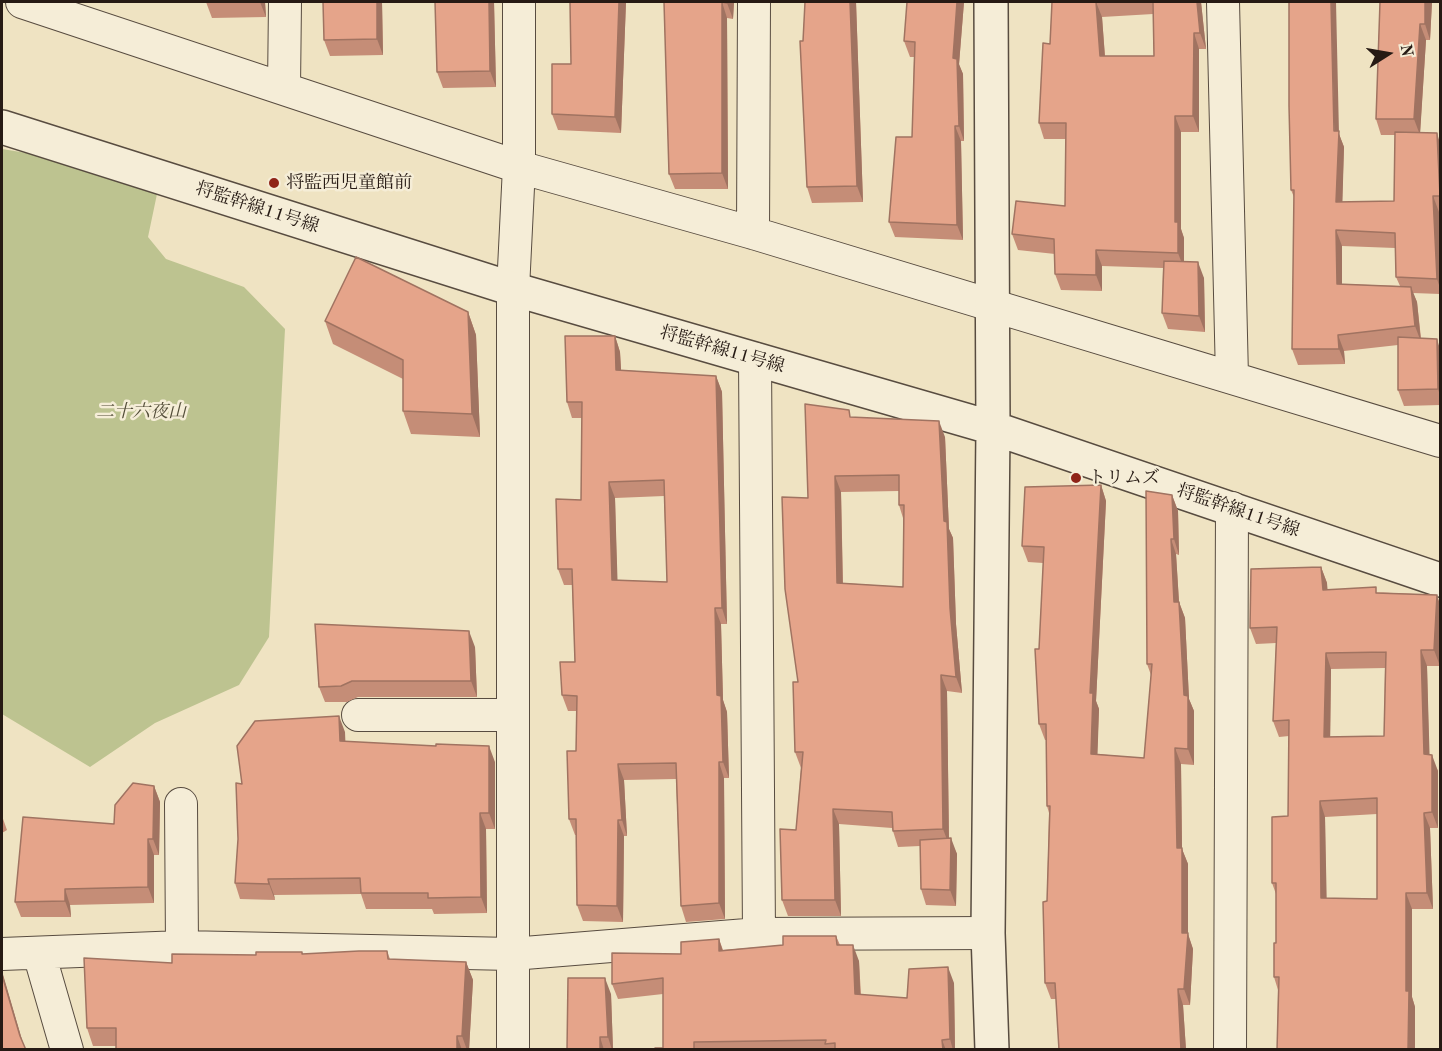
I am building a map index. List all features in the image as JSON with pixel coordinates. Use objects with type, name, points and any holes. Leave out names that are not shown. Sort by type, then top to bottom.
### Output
[{"type":"street","points":[[22,2],[55,6],[519,167],[753,233],[1440,441]]},
{"type":"street","points":[[284,87],[285,2]]},
{"type":"street","points":[[513,1050],[513,290],[519,167],[519,2]]},
{"type":"street","points":[[753,233],[754,2]]},
{"type":"street","points":[[991,2],[993,428],[988,933],[992,1050]]},
{"type":"street","points":[[1223,2],[1232,377]]},
{"type":"street","name":"将監幹線11号線","points":[[2,127],[513,290],[993,428],[1440,580]]},
{"type":"street","points":[[755,359],[759,934]]},
{"type":"street","points":[[1230,1050],[1232,508]]},
{"type":"street","points":[[358,715],[513,715]]},
{"type":"street","points":[[181,804],[182,947]]},
{"type":"street","points":[[2,954],[182,947],[512,954],[759,934],[988,933]]},
{"type":"street","points":[[39,953],[67,1050]]},
{"type":"green space","name":"二十六夜山","points":[[2,149],[45,156],[157,194],[148,237],[166,259],[244,287],[285,329],[269,637],[239,685],[155,723],[90,767],[2,714]]},
{"type":"building","points":[[323,2],[377,2],[377,39],[324,40]]},
{"type":"building","points":[[435,2],[489,2],[490,71],[437,72]]},
{"type":"building","points":[[570,2],[619,2],[615,117],[552,114],[552,64],[571,64]]},
{"type":"building","points":[[664,2],[722,2],[722,173],[669,174]]},
{"type":"building","points":[[805,2],[850,2],[857,186],[807,187],[800,41],[803,41]]},
{"type":"building","points":[[907,2],[957,2],[953,58],[957,59],[959,126],[955,126],[957,225],[889,222],[896,137],[912,137],[915,42],[904,41]]},
{"type":"building","points":[[1052,2],[1096,2],[1100,56],[1154,56],[1153,2],[1197,2],[1200,33],[1194,33],[1193,116],[1175,116],[1175,222],[1178,222],[1178,253],[1096,250],[1096,275],[1055,274],[1054,239],[1012,234],[1016,201],[1065,206],[1066,123],[1039,123],[1043,43],[1050,44]]},
{"type":"building","points":[[1289,2],[1331,2],[1334,131],[1339,131],[1336,202],[1394,201],[1395,132],[1437,133],[1440,196],[1433,196],[1437,279],[1396,277],[1395,233],[1336,230],[1337,284],[1411,287],[1415,326],[1338,335],[1339,349],[1292,349],[1294,190],[1291,190]]},
{"type":"building","points":[[1380,2],[1425,2],[1425,24],[1420,24],[1414,119],[1376,119]]},
{"type":"building","points":[[356,257],[468,312],[472,414],[403,411],[403,360],[325,321]]},
{"type":"building","points":[[1164,261],[1198,262],[1199,316],[1162,313]]},
{"type":"building","points":[[565,336],[615,336],[616,370],[716,376],[722,608],[715,608],[717,695],[721,696],[723,762],[719,762],[719,903],[681,906],[676,763],[618,764],[622,820],[618,820],[617,906],[577,905],[576,819],[569,819],[567,751],[576,751],[577,696],[562,695],[560,662],[575,662],[572,569],[558,569],[556,499],[581,500],[582,402],[567,402]],"holes":[[[664,480],[667,582],[612,580],[609,482]]]},
{"type":"building","points":[[1398,337],[1437,339],[1438,389],[1398,390]]},
{"type":"building","points":[[805,404],[849,410],[850,417],[939,421],[956,677],[941,675],[943,829],[893,831],[892,812],[833,809],[835,900],[782,900],[780,829],[796,830],[803,752],[795,752],[793,682],[798,682],[785,589],[782,497],[808,498]],"holes":[[[899,475],[899,505],[904,505],[903,587],[837,583],[835,476]]]},
{"type":"building","points":[[1101,485],[1090,693],[1093,693],[1091,754],[1144,758],[1152,664],[1147,664],[1146,491],[1172,495],[1174,539],[1171,539],[1174,602],[1179,602],[1184,695],[1188,696],[1188,749],[1175,748],[1177,848],[1182,848],[1182,933],[1188,933],[1184,989],[1178,989],[1181,1050],[1059,1050],[1055,983],[1045,983],[1043,902],[1047,901],[1050,806],[1047,806],[1046,724],[1039,724],[1035,649],[1039,649],[1044,547],[1022,546],[1025,487]]},
{"type":"building","points":[[1321,567],[1323,590],[1376,587],[1376,593],[1437,595],[1434,650],[1421,650],[1424,754],[1432,755],[1432,812],[1424,813],[1427,893],[1406,893],[1408,1050],[1277,1050],[1279,977],[1274,977],[1276,883],[1272,883],[1272,817],[1288,816],[1289,720],[1273,721],[1277,627],[1250,628],[1251,569]],"holes":[[[1386,652],[1384,736],[1324,737],[1326,653]],[[1377,798],[1377,899],[1321,898],[1320,801]]]},
{"type":"building","points":[[315,624],[469,631],[471,681],[352,681],[341,686],[319,687]]},
{"type":"building","points":[[339,716],[340,741],[489,746],[489,813],[480,813],[481,897],[428,898],[428,893],[361,893],[360,878],[268,879],[269,884],[235,883],[238,839],[236,783],[242,784],[237,746],[255,721]]},
{"type":"building","points":[[133,783],[154,786],[153,839],[148,839],[148,887],[65,889],[65,901],[15,902],[23,817],[114,824],[115,805]]},
{"type":"building","points":[[951,838],[950,890],[921,889],[920,840]]},
{"type":"building","points":[[783,936],[836,936],[837,945],[853,945],[855,994],[907,998],[909,969],[948,967],[950,1039],[942,1040],[943,1050],[835,1050],[835,1043],[825,1044],[826,1040],[694,1042],[694,1050],[655,1050],[655,1048],[663,1048],[663,978],[612,984],[612,953],[681,954],[681,942],[719,939],[719,951],[783,945]]},
{"type":"building","points":[[387,951],[388,959],[466,962],[462,1036],[457,1036],[457,1050],[116,1050],[116,1028],[87,1028],[84,958],[172,963],[172,954],[256,955],[256,952],[302,952],[302,954]]},
{"type":"building","points":[[2,975],[20,1036],[26,1050],[2,1050]]},
{"type":"building","points":[[568,978],[605,978],[608,1037],[600,1037],[600,1050],[567,1050]]},
{"type":"place","name":"将監西児童館前","points":[[274,183]]},
{"type":"place","name":"トリムズ","points":[[1076,478]]}]
